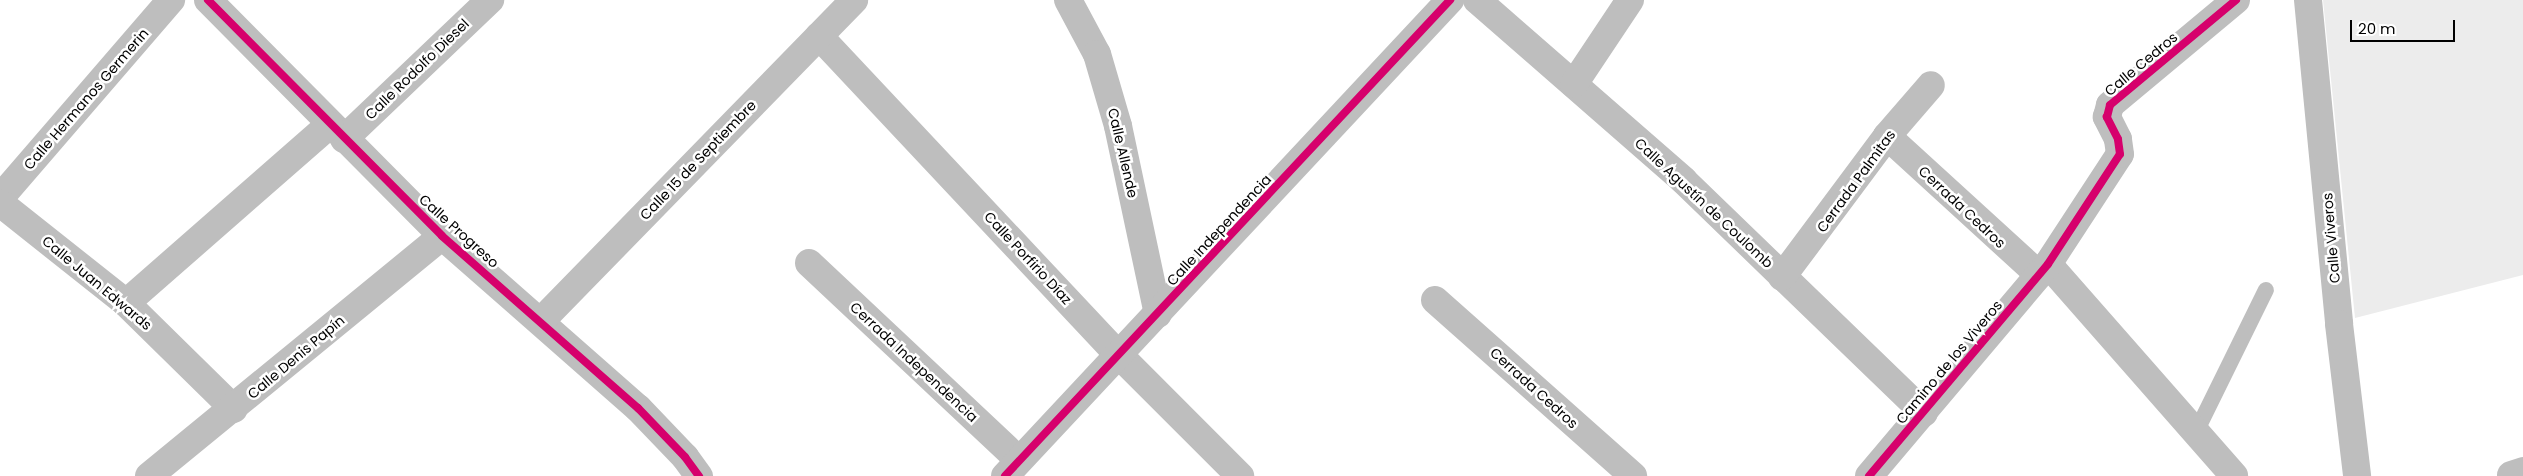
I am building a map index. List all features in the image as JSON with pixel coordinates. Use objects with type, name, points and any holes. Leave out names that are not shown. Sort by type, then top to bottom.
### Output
[{"type":"street","name":"Calle Hermanos Germerin","points":[[0,198],[172,0]]},
{"type":"street","name":"Calle Progreso","points":[[208,0],[336,132],[442,236],[542,320],[638,408],[686,457],[699,476]]},
{"type":"street","name":"Calle Rodolfo Diesel","points":[[126,303],[336,132],[490,0]]},
{"type":"street","name":"Calle 15 de Septiembre","points":[[542,320],[854,0]]},
{"type":"street","name":"Calle Allende","points":[[1068,0],[1096,54],[1118,126],[1158,314]]},
{"type":"street","name":"Calle Independencia","points":[[1012,468],[1450,0]]},
{"type":"street","name":"Calle Agustín de Coulomb","points":[[1476,0],[1683,180],[1924,413]]},
{"type":"street","points":[[1574,84],[1630,0]]},
{"type":"street","name":"Calle Cedros","points":[[2043,269],[2120,154],[2118,139],[2107,118],[2110,105],[2236,0]]},
{"type":"street","name":"Calle Viveros","points":[[2308,0],[2339,324],[2357,476]]},
{"type":"street","name":"Calle Porfirio Díaz","points":[[819,36],[1118,354],[1240,476]]},
{"type":"street","name":"Cerrada Palmitas","points":[[1782,277],[1887,136],[1931,85]]},
{"type":"street","name":"Cerrada Cedros","points":[[1887,136],[2043,269]]},
{"type":"street","name":"Calle Juan Edwards","points":[[0,202],[126,303],[234,409]]},
{"type":"street","name":"Calle Denis Papín","points":[[149,476],[234,409],[442,236]]},
{"type":"street","name":"Cerrada Independencia","points":[[809,263],[1012,468]]},
{"type":"street","points":[[2043,269],[2197,430],[2234,476]]},
{"type":"street","name":"Camino de los Viveros","points":[[1869,476],[1924,413],[2043,269]]},
{"type":"street","name":"Cerrada Cedros","points":[[1435,300],[1633,476]]},
{"type":"lane","points":[[2197,430],[2266,290]]},
{"type":"shaded area","points":[[2323,0],[2523,0],[2523,275],[2355,318]]},
{"type":"cycle path","points":[[208,0],[442,236],[638,408],[685,457],[699,476]]},
{"type":"cycle path","points":[[1005,476],[1450,0]]},
{"type":"cycle path","points":[[1869,476],[2048,264],[2120,154],[2118,139],[2107,117],[2110,105],[2236,0]]}]
